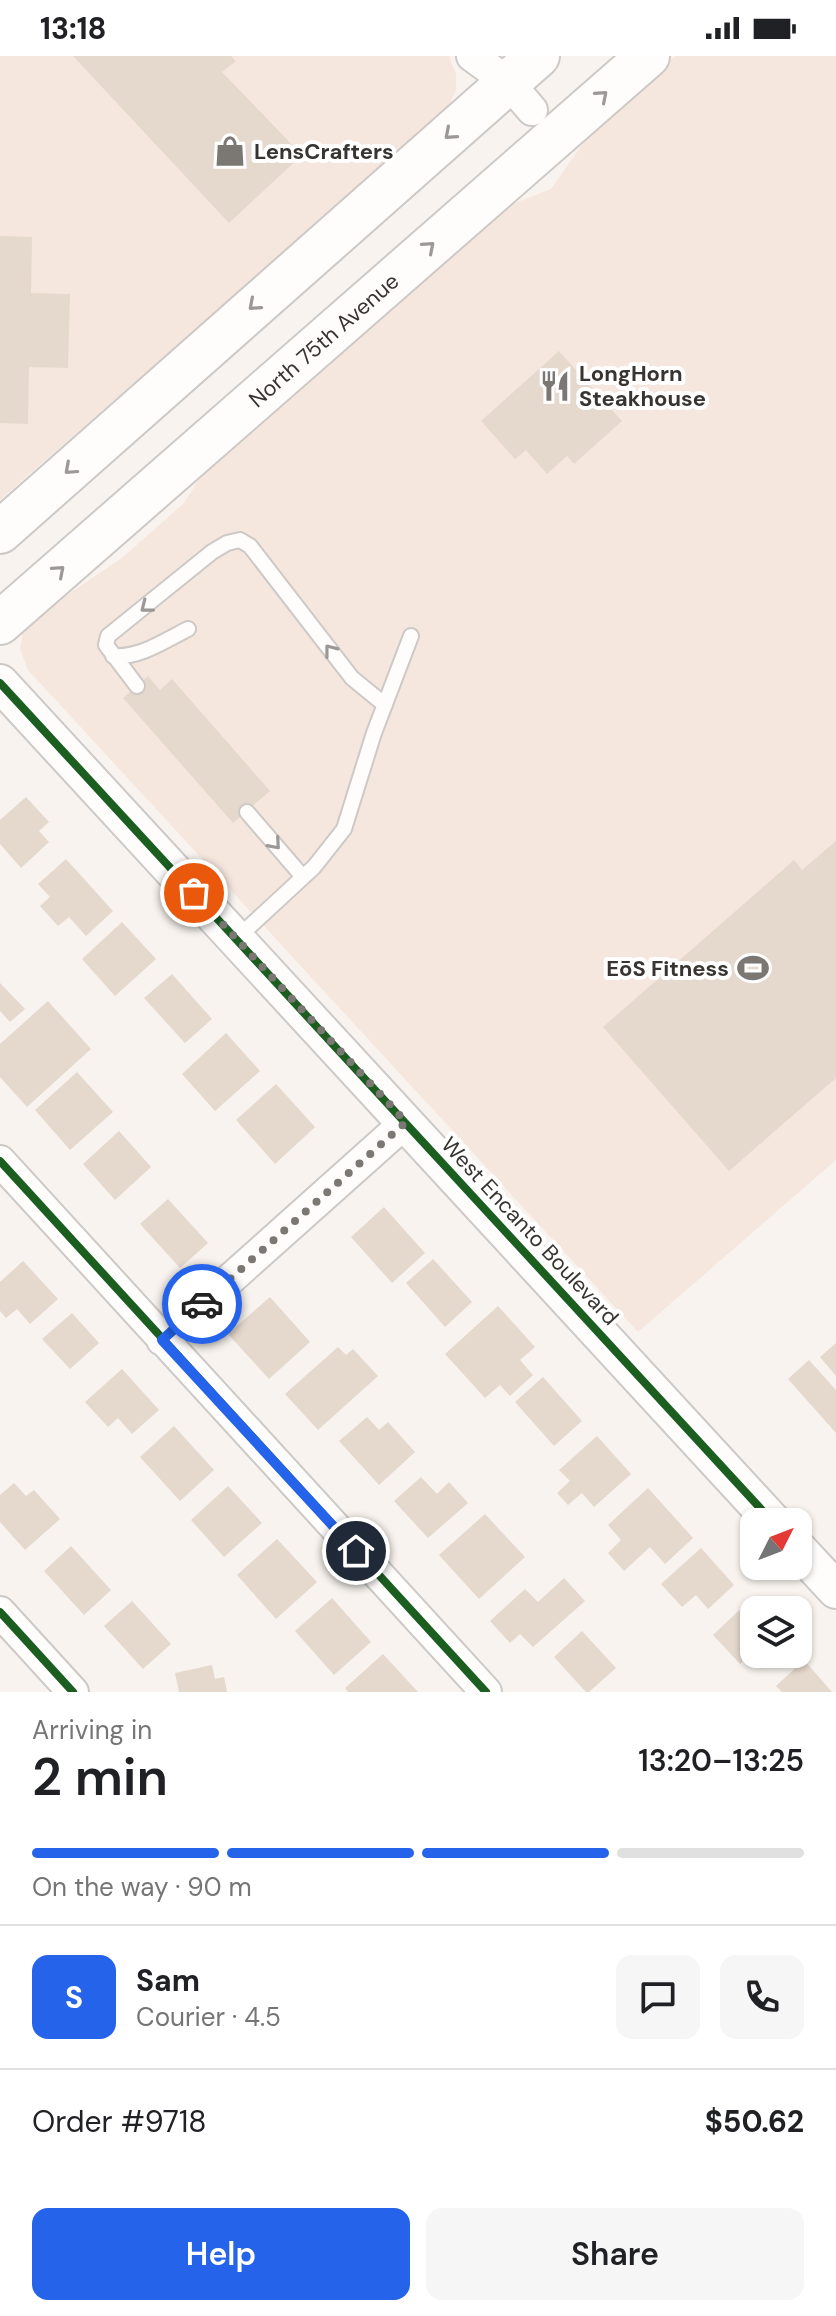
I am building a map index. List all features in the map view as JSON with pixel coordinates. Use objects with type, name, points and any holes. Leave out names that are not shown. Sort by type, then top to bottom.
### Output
[{"type":"main road","name":"North 75th Avenue","points":[[0,623],[648,56]]},
{"type":"main road","points":[[0,532],[521,76]]},
{"type":"street","points":[[472,56],[521,76]]},
{"type":"street","name":"West Encanto Boulevard","points":[[0,683],[760,1508]]},
{"type":"street","points":[[162,1340],[406,1122]]},
{"type":"street","points":[[0,1161],[486,1692]]},
{"type":"street","points":[[812,1564],[836,1590]]},
{"type":"street","points":[[0,1612],[73,1692]]},
{"type":"lane","points":[[137,686],[106,645],[108,636],[212,552],[240,540],[250,546],[352,678],[385,705]]},
{"type":"lane","points":[[113,656],[125,657],[147,650],[188,629]]},
{"type":"lane","points":[[236,939],[314,867],[344,829],[411,636]]},
{"type":"lane","points":[[247,812],[303,877]]},
{"type":"shaded area","points":[[0,56],[449,56],[456,74],[456,90],[448,107],[0,500]]},
{"type":"shaded area","points":[[675,56],[836,56],[836,1160],[638,1332],[28,670],[20,649],[23,632],[58,601],[122,558],[184,503],[205,469],[500,209],[551,189],[596,125]]},
{"type":"building","points":[[73,56],[231,56],[236,61],[222,72],[302,155],[229,223]]},
{"type":"building","points":[[0,236],[32,237],[31,293],[70,294],[68,368],[29,367],[28,424],[0,423]]},
{"type":"building","name":"LongHorn Steakhouse","points":[[559,351],[622,421],[574,464],[567,456],[547,474],[526,450],[515,459],[481,421]]},
{"type":"building","points":[[148,676],[160,690],[172,679],[270,791],[233,823],[123,698]]},
{"type":"building","points":[[26,797],[49,822],[39,831],[49,842],[21,868],[0,844],[0,820]]},
{"type":"building","name":"EōS Fitness","points":[[836,841],[836,1078],[729,1171],[603,1027],[794,860],[802,870]]},
{"type":"building","points":[[66,859],[113,911],[86,936],[69,917],[58,926],[40,906],[50,897],[38,884]]},
{"type":"building","points":[[122,922],[156,959],[115,996],[82,959]]},
{"type":"building","points":[[172,974],[212,1019],[185,1043],[144,998]]},
{"type":"building","points":[[0,983],[25,1009],[10,1022],[0,1011]]},
{"type":"building","points":[[48,1001],[91,1049],[27,1107],[0,1077],[0,1044]]},
{"type":"building","points":[[226,1033],[260,1071],[215,1111],[182,1074]]},
{"type":"building","points":[[77,1072],[113,1112],[70,1150],[35,1110]]},
{"type":"building","points":[[276,1084],[315,1127],[275,1164],[236,1120]]},
{"type":"building","points":[[119,1131],[151,1167],[115,1200],[83,1164]]},
{"type":"building","points":[[168,1199],[208,1243],[180,1268],[140,1224]]},
{"type":"building","points":[[384,1207],[425,1253],[392,1283],[351,1237]]},
{"type":"building","points":[[433,1259],[472,1302],[445,1327],[406,1283]]},
{"type":"building","points":[[23,1261],[58,1299],[30,1324],[17,1309],[6,1318],[0,1311],[0,1282]]},
{"type":"building","points":[[270,1297],[310,1342],[269,1379],[228,1334]]},
{"type":"building","points":[[498,1306],[535,1347],[520,1360],[533,1375],[510,1396],[500,1385],[485,1398],[445,1354]]},
{"type":"building","points":[[72,1313],[99,1343],[70,1369],[42,1339]]},
{"type":"building","points":[[836,1343],[836,1376],[820,1357]]},
{"type":"building","points":[[338,1347],[346,1355],[353,1349],[378,1376],[318,1430],[285,1394]]},
{"type":"building","points":[[809,1360],[836,1390],[836,1433],[788,1379]]},
{"type":"building","points":[[122,1369],[159,1410],[132,1434],[118,1418],[108,1427],[85,1402]]},
{"type":"building","points":[[543,1377],[582,1421],[554,1446],[515,1402]]},
{"type":"building","points":[[367,1417],[379,1430],[388,1422],[415,1452],[379,1485],[339,1441]]},
{"type":"building","points":[[174,1426],[214,1470],[180,1501],[140,1457]]},
{"type":"building","points":[[597,1436],[631,1474],[594,1507],[582,1493],[568,1505],[557,1493],[570,1481],[559,1470]]},
{"type":"building","points":[[421,1477],[437,1494],[449,1482],[468,1503],[428,1538],[394,1501]]},
{"type":"building","points":[[14,1483],[26,1496],[34,1490],[60,1519],[25,1550],[0,1522],[0,1495]]},
{"type":"building","points":[[228,1486],[262,1523],[224,1557],[191,1520]]},
{"type":"building","points":[[648,1488],[693,1538],[665,1564],[650,1547],[624,1571],[608,1553],[621,1540],[608,1525]]},
{"type":"building","points":[[485,1514],[525,1557],[479,1599],[439,1555]]},
{"type":"building","points":[[277,1539],[317,1582],[276,1619],[237,1575]]},
{"type":"building","points":[[71,1546],[111,1590],[84,1615],[44,1571]]},
{"type":"building","points":[[701,1548],[734,1585],[708,1609],[696,1595],[682,1607],[661,1584]]},
{"type":"building","points":[[564,1578],[585,1601],[533,1647],[520,1634],[510,1643],[490,1621],[525,1589],[538,1602]]},
{"type":"building","points":[[332,1598],[371,1642],[334,1675],[295,1631]]},
{"type":"building","points":[[132,1601],[171,1644],[143,1669],[104,1626]]},
{"type":"building","points":[[740,1610],[740,1664],[713,1635]]},
{"type":"building","points":[[582,1631],[616,1668],[589,1692],[554,1657]]},
{"type":"building","points":[[383,1654],[418,1692],[348,1692],[345,1688]]},
{"type":"building","points":[[212,1665],[215,1679],[224,1677],[227,1692],[179,1692],[175,1673]]},
{"type":"building","points":[[795,1668],[811,1668],[832,1692],[782,1692],[776,1686]]},
{"type":"cycle path","points":[[0,683],[760,1508]]},
{"type":"cycle path","points":[[0,1161],[486,1692]]},
{"type":"cycle path","points":[[0,1612],[73,1692]]},
{"type":"way so far","points":[[194,893],[406,1122],[202,1304]]},
{"type":"place","name":"LensCrafters","points":[[230,151]]},
{"type":"place","name":"LongHorn Steakhouse","points":[[555,386]]},
{"type":"place","name":"EōS Fitness","points":[[753,968]]},
{"type":"route","points":[[202,1304],[162,1340],[356,1551]]}]
